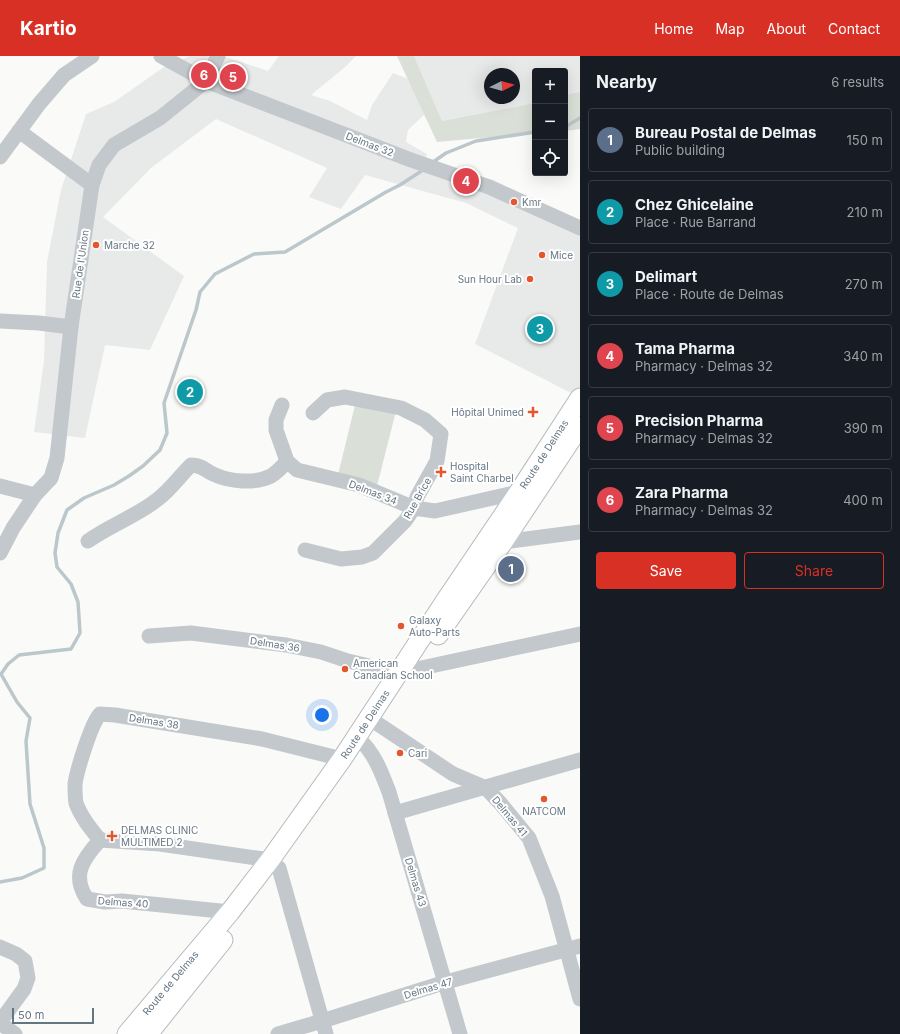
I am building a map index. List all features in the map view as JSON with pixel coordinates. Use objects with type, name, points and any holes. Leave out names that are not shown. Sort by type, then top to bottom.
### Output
[{"type":"main road","name":"Route de Delmas","points":[[497,537],[519,492],[580,398]]},
{"type":"main road","name":"Route de Delmas","points":[[148,1034],[274,864],[362,741],[497,537],[580,426]]},
{"type":"main road","name":"Route de Delmas","points":[[127,1034],[230,912],[274,864],[342,759],[362,741]]},
{"type":"street","points":[[0,157],[50,90],[64,75],[92,56]]},
{"type":"street","name":"Delmas 32","points":[[161,56],[206,81],[411,160],[489,187],[580,228]]},
{"type":"street","points":[[206,81],[218,56]]},
{"type":"street","name":"Rue de l'Union","points":[[0,553],[13,528],[35,495],[51,478],[57,458],[71,327],[92,185],[99,165],[114,145],[160,118],[206,81]]},
{"type":"street","points":[[19,131],[92,185]]},
{"type":"street","points":[[0,321],[39,323],[71,327]]},
{"type":"street","name":"Rue Brice","points":[[305,550],[340,559],[362,557],[372,553],[405,521],[414,508],[417,497],[437,461],[441,434],[426,420],[401,408],[345,397],[327,400],[313,413]]},
{"type":"street","points":[[88,541],[99,533],[125,520],[158,499],[191,466],[196,465],[204,468],[211,474],[221,477],[246,481],[258,480],[271,476],[288,461],[276,430],[276,420],[282,405]]},
{"type":"street","name":"Delmas 34","points":[[288,461],[297,470],[359,485],[414,508],[435,511],[519,492]]},
{"type":"street","points":[[0,486],[35,495]]},
{"type":"street","points":[[497,537],[580,532]]},
{"type":"street","name":"Delmas 36","points":[[149,636],[192,632],[286,645],[321,652],[348,661],[407,671]]},
{"type":"street","points":[[407,671],[580,634]]},
{"type":"street","name":"Delmas 38","points":[[100,840],[84,818],[76,802],[75,785],[88,739],[96,718],[100,714],[115,715],[262,739],[342,759]]},
{"type":"street","name":"Delmas 41","points":[[374,721],[453,774],[486,788],[529,838],[573,948],[580,999]]},
{"type":"street","name":"Delmas 43","points":[[362,741],[377,762],[389,792],[446,982],[460,1034]]},
{"type":"street","points":[[395,813],[580,760]]},
{"type":"street","points":[[100,840],[160,844],[274,864],[324,1028]]},
{"type":"street","name":"Delmas 40","points":[[100,840],[86,855],[78,877],[81,890],[87,899],[105,902],[122,901],[230,912]]},
{"type":"street","points":[[0,947],[16,954],[25,961],[28,978],[24,989],[0,1023],[15,1034]]},
{"type":"street","name":"Delmas 47","points":[[278,1034],[324,1028],[446,982],[573,948]]},
{"type":"shaded area","name":"Marche 32","points":[[190,56],[223,56],[268,71],[279,56],[356,56],[344,68],[311,95],[330,101],[367,120],[372,105],[393,73],[411,80],[428,111],[408,130],[406,142],[427,154],[426,161],[494,180],[580,224],[580,387],[575,395],[475,344],[518,228],[466,203],[365,175],[341,209],[309,197],[327,168],[216,119],[151,168],[103,217],[184,276],[150,350],[105,345],[85,438],[34,432],[44,361],[47,262],[61,190],[86,114],[114,102],[164,67]]},
{"type":"shaded area","points":[[397,56],[414,56],[442,121],[532,104],[532,133],[437,142]]},
{"type":"shaded area","points":[[414,56],[580,56],[580,92],[568,95],[568,68],[532,68],[532,104],[442,121]]},
{"type":"shaded area","points":[[580,92],[580,129],[568,131],[568,94]]},
{"type":"shaded area","points":[[355,405],[396,411],[377,486],[338,475]]},
{"type":"waterway","points":[[568,125],[580,118]]},
{"type":"waterway","points":[[433,162],[446,153],[476,141],[532,132]]},
{"type":"waterway","points":[[0,882],[22,878],[44,868],[44,848],[30,804],[26,741],[30,718],[17,702],[1,674],[8,664],[19,655],[71,649],[80,633],[78,602],[71,584],[57,567],[55,553],[58,533],[67,510],[84,498],[114,485],[129,476],[143,466],[160,450],[167,433],[164,403],[196,310],[200,292],[215,274],[254,254],[285,252],[423,170]]},
{"type":"place","name":"Zara Pharma","points":[[204,75]]},
{"type":"place","name":"Precision Pharma","points":[[233,77]]},
{"type":"place","name":"Tama Pharma","points":[[466,181]]},
{"type":"place","name":"Kmr","points":[[514,202]]},
{"type":"place","name":"Marche 32","points":[[96,245]]},
{"type":"place","name":"Mice","points":[[542,255]]},
{"type":"place","name":"Sun Hour Lab","points":[[530,279]]},
{"type":"place","name":"Delimart","points":[[540,329]]},
{"type":"place","name":"Chez Ghicelaine","points":[[190,392]]},
{"type":"place","name":"Hôpital Unimed","points":[[533,412]]},
{"type":"place","name":"Hospital Saint Charbel","points":[[441,472]]},
{"type":"place","name":"Bureau Postal de Delmas","points":[[511,569]]},
{"type":"place","name":"Galaxy Auto-Parts","points":[[401,626]]},
{"type":"place","name":"American Canadian School","points":[[345,669]]},
{"type":"place","name":"Cari","points":[[400,753]]},
{"type":"place","name":"NATCOM","points":[[544,799]]},
{"type":"place","name":"DELMAS CLINIC MULTIMED 2","points":[[112,836]]}]
